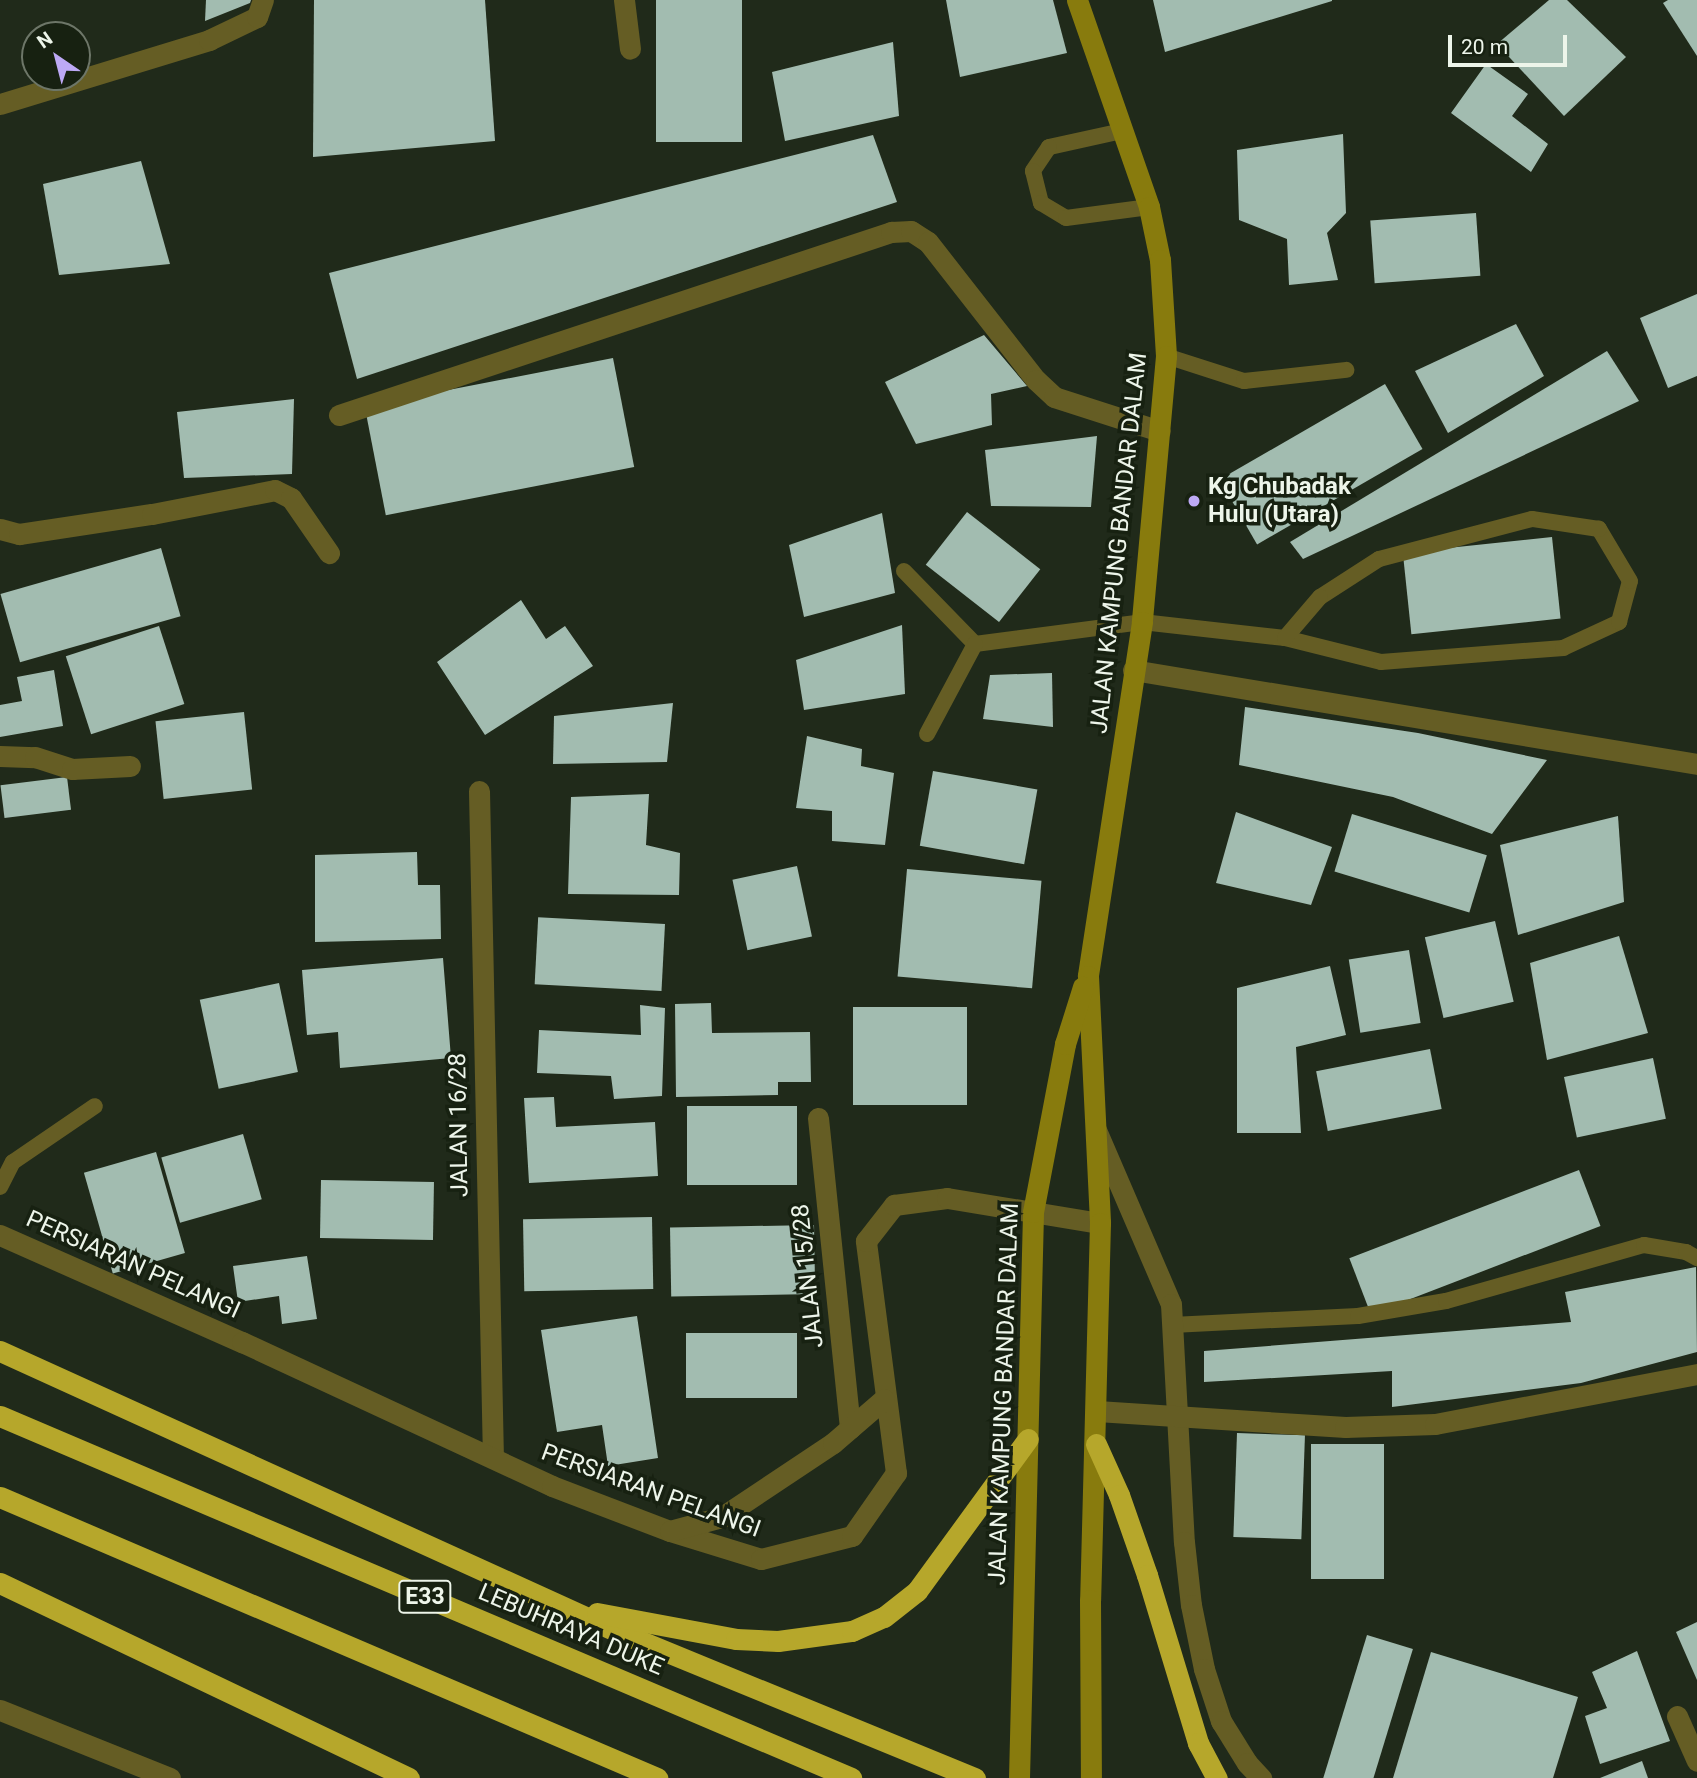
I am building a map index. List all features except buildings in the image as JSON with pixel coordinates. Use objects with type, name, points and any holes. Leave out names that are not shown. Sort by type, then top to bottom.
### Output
[{"type":"highway","points":[[0,1351],[616,1631],[975,1778]]},
{"type":"highway","name":"LEBUHRAYA DUKE","points":[[0,1416],[851,1778]]},
{"type":"highway","points":[[564,1606],[736,1639],[778,1641],[852,1631],[884,1617],[917,1591],[1028,1439]]},
{"type":"highway","points":[[1096,1444],[1119,1495],[1147,1575],[1198,1743],[1217,1778]]},
{"type":"highway","points":[[0,1497],[657,1778]]},
{"type":"highway","points":[[0,1583],[351,1748],[421,1778]]},
{"type":"highway","points":[[351,1748],[409,1778]]},
{"type":"street","points":[[0,104],[209,40],[257,17],[263,0]]},
{"type":"street","points":[[624,0],[630,48]]},
{"type":"street","name":"JALAN KAMPUNG BANDAR DALAM","points":[[1019,1778],[1033,1212],[1065,1044],[1087,976],[1127,734],[1133,670],[1142,622],[1166,356],[1160,260],[1149,208],[1077,0]]},
{"type":"street","points":[[340,415],[891,232],[911,231],[928,242],[1035,380],[1054,397],[1160,430]]},
{"type":"street","points":[[0,529],[19,534],[152,514],[275,490],[291,498],[329,553]]},
{"type":"street","points":[[1133,670],[1697,764]]},
{"type":"street","points":[[0,756],[35,757],[72,769],[130,765]]},
{"type":"street","name":"JALAN 16/28","points":[[479,791],[493,1458]]},
{"type":"street","name":"JALAN KAMPUNG BANDAR DALAM","points":[[1087,976],[1100,1223],[1090,1600],[1091,1778]]},
{"type":"street","name":"JALAN 15/28","points":[[818,1118],[850,1428]]},
{"type":"street","points":[[1096,1128],[1171,1304],[1184,1542],[1191,1605],[1204,1669],[1221,1721],[1247,1763],[1261,1778]]},
{"type":"street","name":"PERSIARAN PELANGI","points":[[0,1235],[243,1342],[552,1486],[670,1531],[761,1559],[852,1536],[896,1473],[884,1399],[866,1241],[894,1205],[947,1198],[1100,1223]]},
{"type":"street","points":[[1097,1410],[1345,1427],[1435,1424],[1697,1374]]},
{"type":"street","points":[[670,1531],[722,1517],[850,1428],[884,1399]]},
{"type":"street","points":[[0,1710],[170,1778]]},
{"type":"street","points":[[1677,1716],[1697,1760]]},
{"type":"lane","points":[[1122,131],[1049,147],[1033,170],[1041,202],[1066,218],[1149,208]]},
{"type":"lane","points":[[1166,356],[1244,382],[1346,370]]},
{"type":"lane","points":[[975,643],[1142,622],[1285,638],[1381,662],[1563,648],[1619,622],[1630,581],[1599,529],[1532,519],[1379,559],[1320,597],[1285,638]]},
{"type":"lane","points":[[904,571],[975,643]]},
{"type":"lane","points":[[927,734],[975,643]]},
{"type":"lane","points":[[0,1187],[13,1163],[95,1107]]},
{"type":"lane","points":[[1172,1325],[1358,1316],[1446,1301],[1644,1245],[1686,1252],[1697,1258]]},
{"type":"place","name":"Kg Chubadak Hulu (Utara)","points":[[1194,501]]}]
